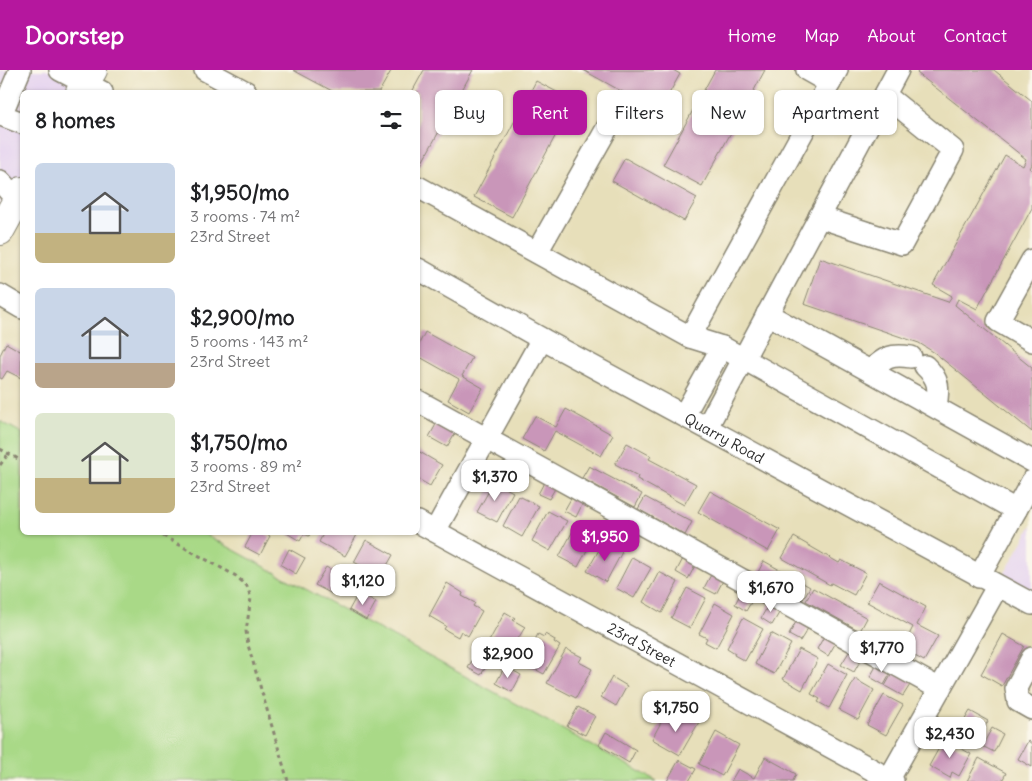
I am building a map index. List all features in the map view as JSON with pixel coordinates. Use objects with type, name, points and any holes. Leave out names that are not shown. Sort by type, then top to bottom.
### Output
[{"type":"main road","points":[[0,231],[13,191]]},
{"type":"street","points":[[20,70],[0,116],[20,122]]},
{"type":"street","points":[[60,70],[90,85]]},
{"type":"street","points":[[205,70],[242,90]]},
{"type":"street","points":[[690,337],[834,76],[806,70]]},
{"type":"street","points":[[888,90],[898,70]]},
{"type":"street","points":[[819,218],[902,244],[954,150],[897,105]]},
{"type":"street","points":[[537,252],[603,135]]},
{"type":"street","points":[[707,427],[864,135]]},
{"type":"street","points":[[420,188],[690,337],[722,346],[1016,510]]},
{"type":"street","points":[[1032,260],[998,322],[1032,341]]},
{"type":"street","name":"Quarry Road","points":[[420,270],[542,339],[707,427],[988,582],[1032,604]]},
{"type":"street","points":[[0,295],[20,307]]},
{"type":"street","points":[[767,314],[1032,461]]},
{"type":"street","points":[[426,526],[486,438],[542,339]]},
{"type":"street","points":[[684,415],[722,346]]},
{"type":"street","points":[[870,370],[882,360],[896,355],[918,362],[934,374],[939,391],[936,408]]},
{"type":"street","points":[[420,402],[940,689]]},
{"type":"street","points":[[891,780],[940,689],[988,582],[1016,510],[1032,481]]},
{"type":"street","name":"23rd Street","points":[[426,526],[891,780]]},
{"type":"street","points":[[1032,658],[1016,688],[1018,701],[1032,708]]},
{"type":"path","points":[[0,448],[20,460]]},
{"type":"path","points":[[0,465],[9,453]]},
{"type":"path","points":[[161,535],[236,576],[247,586],[250,598],[246,631],[248,645],[288,781]]},
{"type":"shaded area","points":[[0,70],[93,70],[81,90],[20,90],[20,195],[0,231]]},
{"type":"shaded area","points":[[1032,525],[1032,605],[997,587]]},
{"type":"green space","points":[[0,421],[20,432],[20,535],[207,535],[657,781],[0,781]]},
{"type":"building","points":[[293,70],[391,71],[380,90],[330,90]]},
{"type":"building","points":[[424,70],[473,70],[462,90],[435,90],[435,135],[437,135],[420,166],[420,90],[413,90]]},
{"type":"building","points":[[583,70],[673,70],[680,74],[671,90],[619,90]]},
{"type":"building","points":[[715,70],[765,70],[754,90],[704,90]]},
{"type":"building","points":[[919,70],[994,70],[1032,101],[1032,164],[1030,169],[1032,170],[1032,208],[977,309],[958,299],[955,305],[1032,368],[1032,432],[935,353],[919,343],[804,304],[820,258],[948,302],[952,296],[933,285],[1005,155],[1023,166],[1026,159],[917,73]]},
{"type":"building","points":[[536,81],[553,90],[531,90]]},
{"type":"building","points":[[692,112],[692,135],[730,135],[702,186],[663,165],[679,135],[682,135],[682,130]]},
{"type":"building","points":[[513,124],[513,135],[556,135],[512,217],[474,197]]},
{"type":"building","points":[[625,158],[697,198],[684,221],[612,181]]},
{"type":"building","points":[[425,332],[472,358],[462,376],[483,388],[469,412],[448,400],[459,379],[420,357],[420,342]]},
{"type":"building","points":[[6,343],[20,351],[20,378],[7,371],[2,379],[0,378],[0,355]]},
{"type":"building","points":[[566,409],[613,435],[601,456],[555,431],[544,451],[522,439],[535,416],[556,427]]},
{"type":"building","points":[[439,419],[457,429],[447,447],[429,437]]},
{"type":"building","points":[[627,443],[651,456],[649,459],[696,484],[684,505],[637,479],[638,476],[615,464]]},
{"type":"building","points":[[420,452],[442,465],[430,486],[420,480]]},
{"type":"building","points":[[589,466],[642,494],[635,507],[582,478]]},
{"type":"building","points":[[546,479],[557,485],[549,499],[538,494]]},
{"type":"building","points":[[494,482],[513,492],[497,522],[477,512]]},
{"type":"building","points":[[710,491],[780,530],[768,551],[698,512]]},
{"type":"building","points":[[573,495],[584,501],[576,517],[564,511]]},
{"type":"building","points":[[519,496],[539,506],[522,537],[503,526]]},
{"type":"building","points":[[645,497],[692,522],[685,535],[638,509]]},
{"type":"building","points":[[548,511],[567,521],[550,551],[532,541]]},
{"type":"building","points":[[575,527],[594,537],[578,567],[559,557]]},
{"type":"building","points":[[251,535],[270,536],[260,555],[245,547]]},
{"type":"building","points":[[290,535],[303,535],[300,541]]},
{"type":"building","points":[[322,535],[357,535],[345,556],[319,542]]},
{"type":"building","points":[[794,537],[839,563],[841,560],[866,573],[854,595],[831,583],[830,585],[782,558]]},
{"type":"building","points":[[366,540],[393,555],[381,576],[378,574],[373,583],[362,577],[367,569],[354,562]]},
{"type":"building","points":[[604,541],[622,552],[606,582],[587,571]]},
{"type":"building","points":[[289,549],[305,558],[296,574],[281,565]]},
{"type":"building","points":[[685,555],[697,562],[688,579],[676,572]]},
{"type":"building","points":[[632,557],[651,568],[634,598],[616,588]]},
{"type":"building","points":[[764,561],[810,587],[803,599],[757,574]]},
{"type":"building","points":[[326,567],[342,576],[332,594],[315,585]]},
{"type":"building","points":[[713,571],[725,577],[716,594],[704,588]]},
{"type":"building","points":[[659,572],[678,582],[662,613],[643,602]]},
{"type":"building","points":[[879,581],[926,607],[917,625],[938,636],[924,661],[902,649],[913,627],[867,602]]},
{"type":"building","points":[[447,583],[463,593],[462,596],[475,603],[473,606],[482,611],[468,636],[461,631],[458,637],[444,629],[446,626],[429,616]]},
{"type":"building","points":[[744,587],[756,594],[746,611],[735,604]]},
{"type":"building","points":[[687,588],[706,598],[690,628],[671,618]]},
{"type":"building","points":[[813,588],[867,618],[860,631],[806,601]]},
{"type":"building","points":[[359,592],[376,602],[366,620],[349,610]]},
{"type":"building","points":[[770,602],[782,608],[772,625],[761,618]]},
{"type":"building","points":[[715,603],[734,614],[716,648],[705,642],[707,638],[699,634]]},
{"type":"building","points":[[505,612],[515,618],[513,620],[525,627],[508,656],[487,645]]},
{"type":"building","points":[[743,618],[763,629],[745,661],[734,655],[735,653],[727,648]]},
{"type":"building","points":[[798,618],[810,625],[800,641],[789,635]]},
{"type":"building","points":[[771,633],[791,644],[774,674],[755,664]]},
{"type":"building","points":[[826,633],[838,639],[828,656],[817,649]]},
{"type":"building","points":[[538,634],[544,637],[545,634],[555,640],[554,642],[560,646],[544,674],[523,663]]},
{"type":"building","points":[[1003,634],[1024,646],[1002,686],[981,674]]},
{"type":"building","points":[[852,647],[864,654],[854,672],[841,665]]},
{"type":"building","points":[[566,649],[582,657],[579,662],[592,669],[576,698],[547,683]]},
{"type":"building","points":[[799,649],[818,659],[802,690],[783,679]]},
{"type":"building","points":[[477,651],[491,658],[481,675],[468,668]]},
{"type":"building","points":[[879,661],[893,669],[884,685],[870,677]]},
{"type":"building","points":[[828,664],[847,675],[829,708],[818,702],[820,699],[811,694]]},
{"type":"building","points":[[505,666],[521,675],[512,692],[496,683]]},
{"type":"building","points":[[894,670],[913,680],[903,696],[885,686]]},
{"type":"building","points":[[612,677],[627,686],[616,706],[601,697]]},
{"type":"building","points":[[855,679],[874,690],[858,720],[839,710]]},
{"type":"building","points":[[884,695],[903,705],[886,735],[867,725]]},
{"type":"building","points":[[578,707],[595,716],[585,735],[567,726]]},
{"type":"building","points":[[970,711],[988,721],[977,741],[958,731]]},
{"type":"building","points":[[683,713],[699,722],[680,755],[652,739],[665,715],[678,722]]},
{"type":"building","points":[[992,728],[1003,734],[994,752],[982,746]]},
{"type":"building","points":[[606,732],[636,750],[629,763],[599,745]]},
{"type":"building","points":[[716,732],[739,745],[722,776],[699,764]]},
{"type":"building","points":[[944,739],[971,754],[959,776],[952,772],[950,778],[929,766]]},
{"type":"building","points":[[1028,741],[1032,744],[1032,767],[1018,759]]},
{"type":"building","points":[[765,757],[796,774],[793,781],[731,781],[738,769],[754,778]]},
{"type":"building","points":[[979,758],[1006,773],[1002,781],[967,781]]},
{"type":"building","points":[[679,760],[696,769],[689,781],[667,781]]}]
